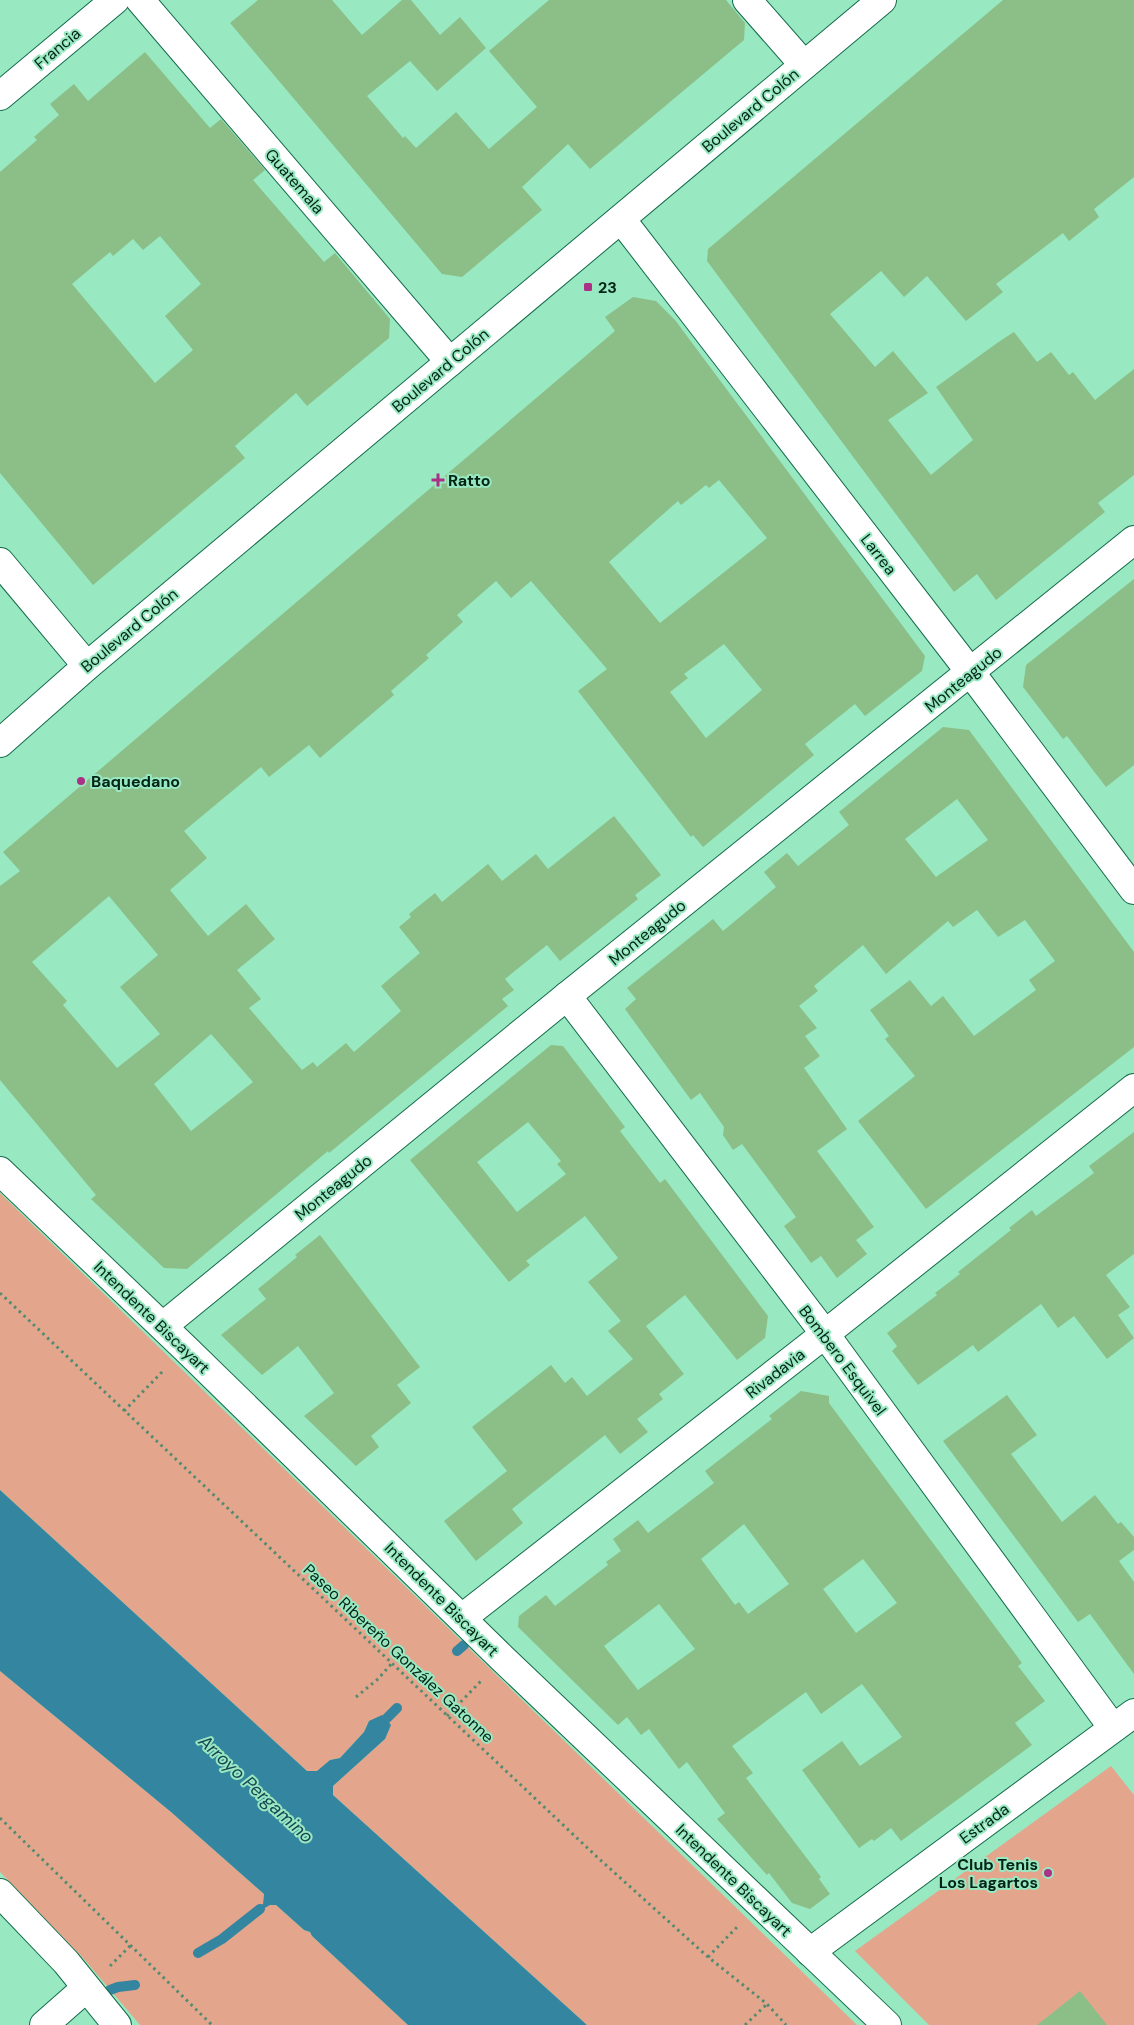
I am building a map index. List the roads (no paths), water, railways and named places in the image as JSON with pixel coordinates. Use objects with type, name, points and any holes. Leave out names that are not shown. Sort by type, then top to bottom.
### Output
[{"type":"street","name":"Francia","points":[[0,96],[115,0]]},
{"type":"street","name":"Guatemala","points":[[140,0],[450,362]]},
{"type":"street","points":[[748,0],[804,65]]},
{"type":"street","name":"Boulevard Colón","points":[[0,743],[86,666],[882,0]]},
{"type":"street","name":"Larrea","points":[[621,219],[971,673],[1134,890]]},
{"type":"street","name":"Monteagudo","points":[[163,1326],[567,996],[1134,540]]},
{"type":"street","points":[[0,562],[86,666]]},
{"type":"street","name":"Bombero Esquivel","points":[[567,996],[825,1334],[1124,1720]]},
{"type":"street","name":"Rivadavia","points":[[462,1618],[825,1334],[1134,1088]]},
{"type":"street","name":"Intendente Biscayart","points":[[0,1171],[163,1326],[509,1665],[887,2025]]},
{"type":"street","name":"Estrada","points":[[810,1952],[1124,1720]]},
{"type":"street","points":[[0,1893],[66,1962],[117,2025]]},
{"type":"street","points":[[44,2025],[86,1988]]},
{"type":"water","name":"Arroyo Pergamino","points":[[0,1490],[307,1771],[317,1771],[330,1760],[340,1758],[364,1732],[369,1721],[382,1715],[391,1725],[385,1739],[333,1786],[333,1795],[587,2025],[408,2025],[312,1936],[310,1932],[304,1930],[276,1905],[270,1905],[261,1910],[258,1908],[263,1904],[264,1894],[171,1812],[0,1671]]},
{"type":"waterway","points":[[457,1651],[464,1645]]},
{"type":"waterway","points":[[386,1719],[397,1708]]},
{"type":"waterway","points":[[198,1953],[222,1939],[260,1909]]},
{"type":"waterway","points":[[110,1990],[135,1985]]},
{"type":"place","name":"23","points":[[588,287]]},
{"type":"place","name":"Ratto","points":[[438,480]]},
{"type":"place","name":"Baquedano","points":[[81,781]]},
{"type":"place","name":"Club Tenis Los Lagartos","points":[[1048,1873]]}]
